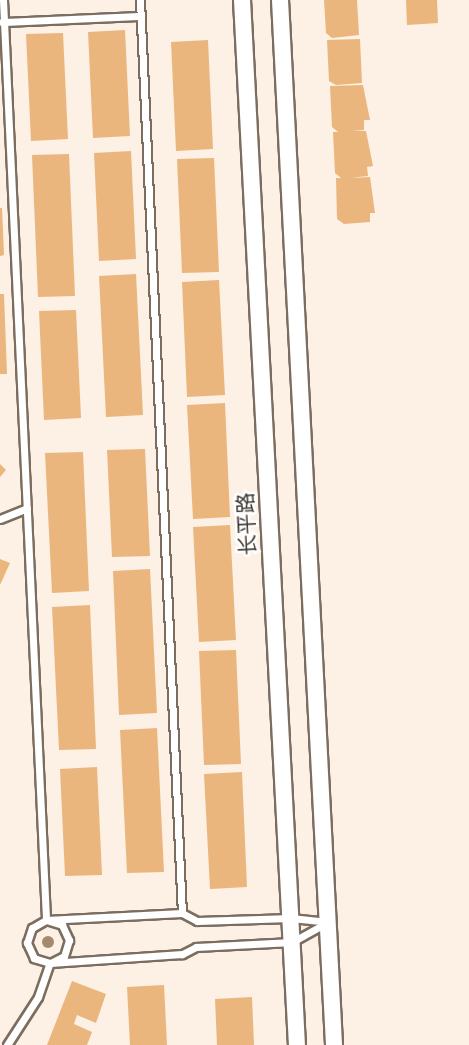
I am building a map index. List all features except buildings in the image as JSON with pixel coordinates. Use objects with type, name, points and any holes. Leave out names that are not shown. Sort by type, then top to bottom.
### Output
[{"type":"street","name":"长平路","points":[[242,0],[297,1045]]},
{"type":"street","points":[[280,0],[334,1045]]},
{"type":"lane","points":[[3,0],[2,22],[46,920]]},
{"type":"lane","points":[[140,0],[182,913]]},
{"type":"lane","points":[[2,22],[141,16]]},
{"type":"lane","points":[[0,519],[27,508]]},
{"type":"lane","points":[[182,913],[197,921],[291,918],[328,922],[292,942],[196,947],[183,954],[50,963],[34,958],[27,943],[32,928],[46,920],[182,913]]},
{"type":"lane","points":[[7,1045],[38,997],[50,963],[64,956],[69,940],[62,926],[46,920]]}]
